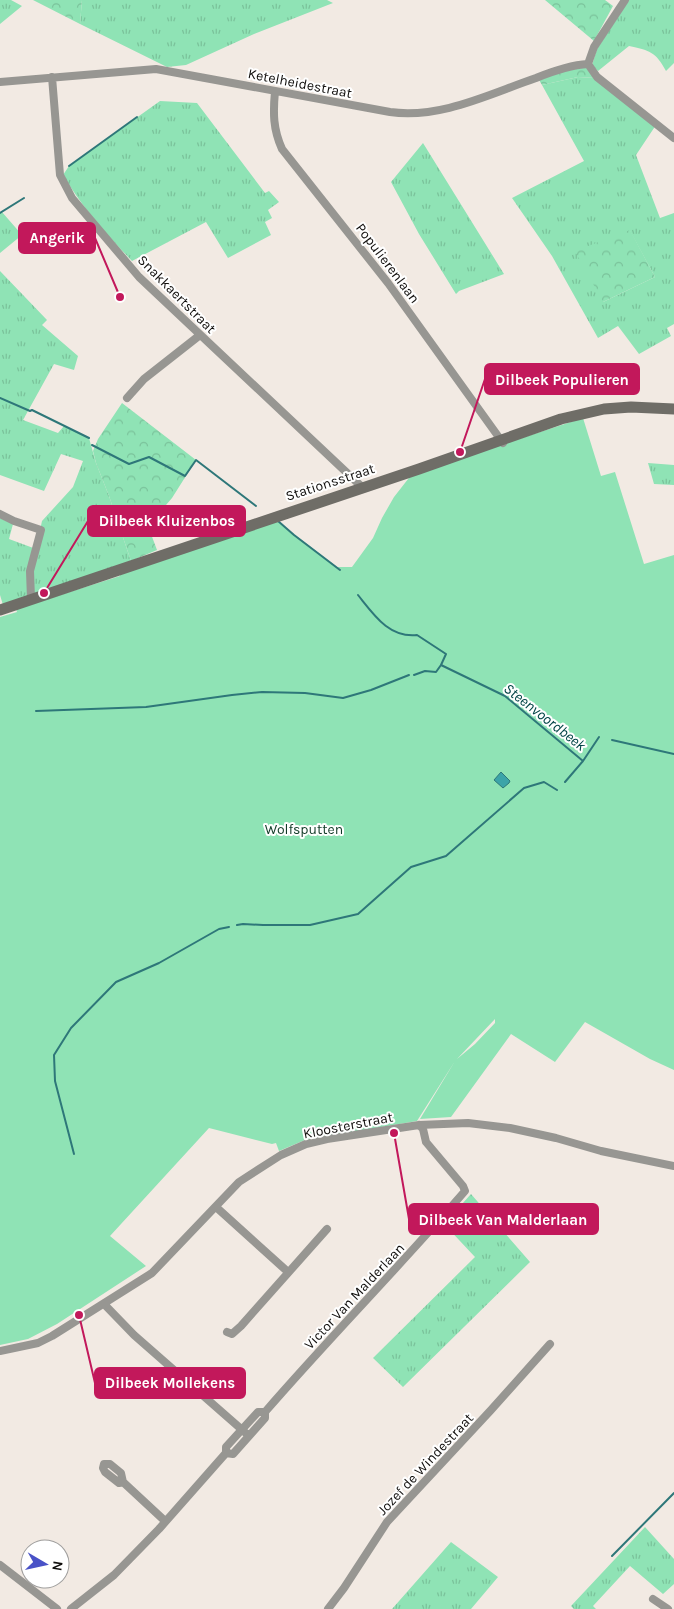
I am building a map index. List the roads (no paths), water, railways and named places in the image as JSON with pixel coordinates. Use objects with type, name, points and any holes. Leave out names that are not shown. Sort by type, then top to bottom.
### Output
[{"type":"street","points":[[625,0],[594,47],[588,64],[597,77],[674,138]]},
{"type":"street","name":"Ketelheidestraat","points":[[0,82],[52,76],[156,69],[390,112],[420,114],[446,109],[556,70],[579,64],[588,64]]},
{"type":"street","name":"Snakkaertstraat","points":[[52,76],[60,175],[72,198],[139,276],[200,336],[362,487]]},
{"type":"street","name":"Populierenlaan","points":[[275,91],[274,125],[282,149],[388,283],[502,441]]},
{"type":"street","points":[[127,398],[144,379],[200,336]]},
{"type":"street","name":"Stationsstraat","points":[[0,610],[502,441],[562,419],[589,411],[631,407],[674,409]]},
{"type":"street","points":[[0,514],[41,530],[30,571],[31,599]]},
{"type":"street","name":"Kloosterstraat","points":[[0,1351],[38,1343],[52,1336],[152,1273],[239,1182],[274,1159],[306,1144],[326,1139],[419,1125],[468,1123],[510,1128],[556,1138],[601,1151],[674,1166]]},
{"type":"street","name":"Victor Van Malderlaan","points":[[71,1609],[114,1575],[226,1454],[226,1447],[246,1432],[258,1412],[265,1412],[302,1369],[466,1191],[426,1142],[423,1128],[419,1125]]},
{"type":"street","points":[[216,1207],[288,1272]]},
{"type":"street","points":[[226,1332],[232,1334],[241,1326],[327,1230]]},
{"type":"street","points":[[104,1304],[134,1335],[246,1432]]},
{"type":"street","name":"Jozef de Windestraat","points":[[328,1609],[387,1522],[550,1344]]},
{"type":"street","points":[[123,1482],[165,1521]]},
{"type":"street","points":[[0,1565],[57,1609]]},
{"type":"street","points":[[653,1599],[668,1609]]},
{"type":"water","points":[[501,772],[510,781],[503,788],[494,780]]},
{"type":"waterway","points":[[69,166],[137,117]]},
{"type":"waterway","points":[[0,213],[24,198]]},
{"type":"waterway","name":"Steenvoordbeek","points":[[0,398],[30,411],[32,410],[89,438]]},
{"type":"waterway","name":"Steenvoordbeek","points":[[92,445],[129,464],[149,457],[185,476],[196,460],[256,506]]},
{"type":"waterway","name":"Steenvoordbeek","points":[[278,521],[340,570]]},
{"type":"waterway","name":"Steenvoordbeek","points":[[358,595],[383,624],[398,633],[417,635],[446,654],[441,665],[505,696],[583,761],[599,737]]},
{"type":"waterway","points":[[414,675],[425,671],[436,672],[441,665]]},
{"type":"waterway","points":[[36,711],[146,707],[262,692],[305,693],[343,698],[371,690],[409,675]]},
{"type":"waterway","name":"Steenvoordbeek","points":[[612,740],[674,754]]},
{"type":"waterway","points":[[565,782],[583,761]]},
{"type":"waterway","points":[[237,925],[310,925],[358,914],[411,867],[446,856],[524,788],[544,782],[557,790]]},
{"type":"waterway","points":[[74,1154],[55,1081],[54,1055],[71,1028],[116,982],[159,963],[219,929],[229,927]]},
{"type":"waterway","points":[[612,1556],[674,1493]]},
{"type":"place","name":"Angerik","points":[[120,297]]},
{"type":"place","name":"Dilbeek Populieren","points":[[460,452]]},
{"type":"place","name":"Dilbeek Kluizenbos","points":[[44,593]]},
{"type":"place","name":"Dilbeek Van Malderlaan","points":[[394,1133]]},
{"type":"place","name":"Dilbeek Mollekens","points":[[79,1315]]},
{"type":"park label","name":"Wolfsputten","points":[[304,829]]}]
